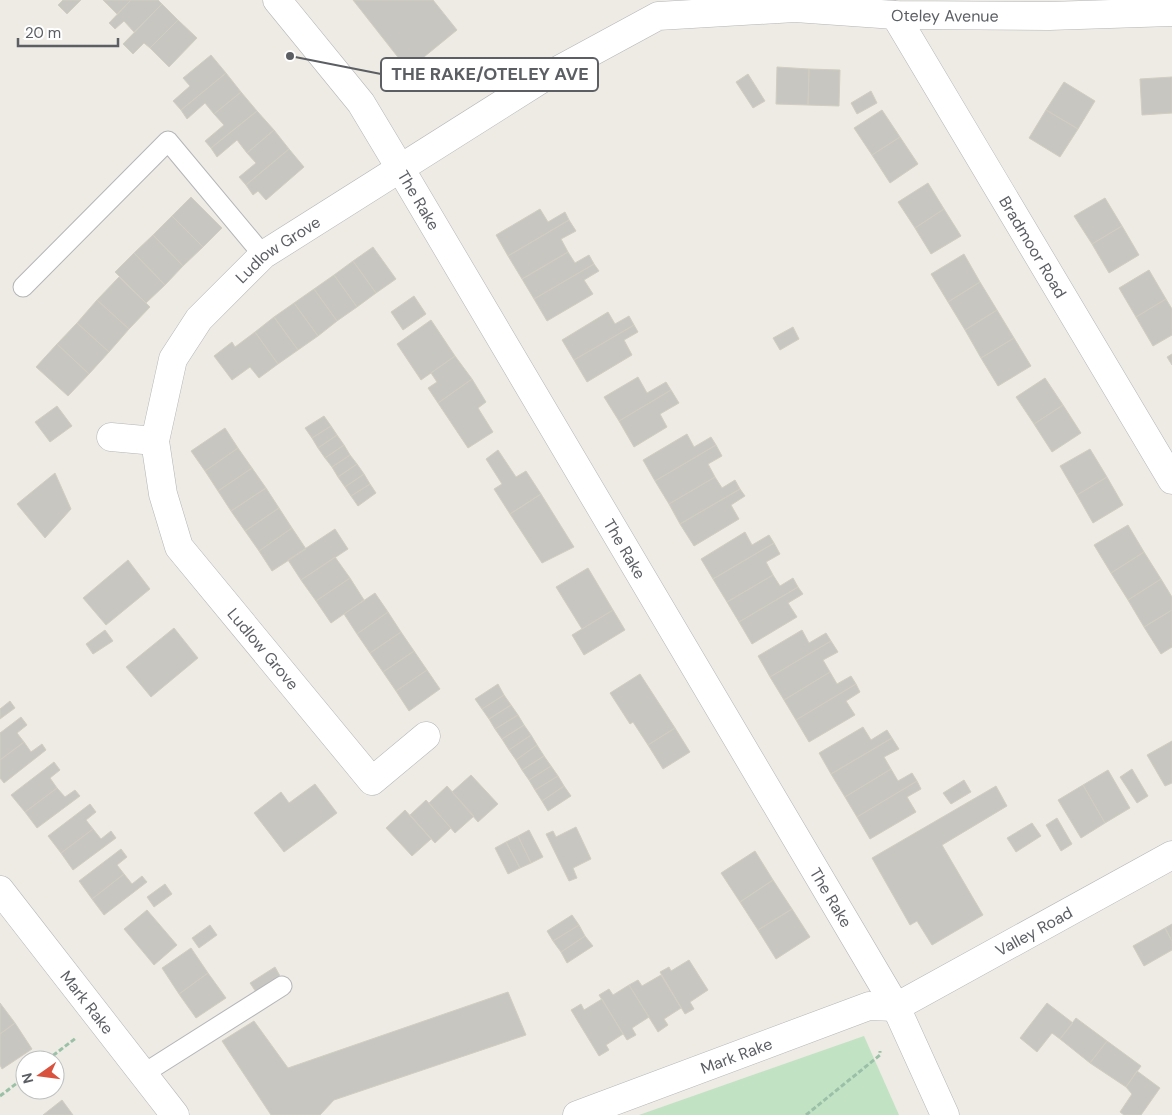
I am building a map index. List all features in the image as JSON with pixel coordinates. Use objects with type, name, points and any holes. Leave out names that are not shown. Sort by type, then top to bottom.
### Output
[{"type":"street","name":"The Rake","points":[[277,0],[361,104],[400,168],[896,1007],[945,1115]]},
{"type":"street","points":[[1049,16],[1075,0]]},
{"type":"street","name":"Oteley Avenue","points":[[400,168],[540,80],[658,16],[796,4],[895,15],[1049,16],[1172,12]]},
{"type":"street","name":"Bradmoor Road","points":[[895,15],[1172,480]]},
{"type":"street","name":"Ludlow Grove","points":[[400,168],[263,255],[199,319],[173,358],[155,441],[162,494],[179,547],[372,781],[426,736]]},
{"type":"street","points":[[112,437],[155,441]]},
{"type":"street","name":"Valley Road","points":[[896,1007],[1172,855]]},
{"type":"street","name":"Mark Rake","points":[[0,890],[175,1115]]},
{"type":"street","name":"Mark Rake","points":[[577,1115],[869,1006],[896,1007]]},
{"type":"lane","points":[[23,287],[168,141],[263,255]]},
{"type":"lane","points":[[143,1074],[282,986]]},
{"type":"path","points":[[806,1115],[880,1055],[869,1006]]},
{"type":"path","points":[[0,1096],[15,1085]]},
{"type":"green space","points":[[864,1036],[899,1115],[639,1115]]},
{"type":"building","points":[[63,0],[81,0],[67,14],[58,5]]},
{"type":"building","points":[[103,0],[131,0],[117,14]]},
{"type":"building","points":[[131,0],[158,0],[162,4],[134,32],[124,21],[115,29],[109,23]]},
{"type":"building","points":[[353,0],[433,0],[457,30],[408,70]]},
{"type":"building","points":[[162,4],[178,20],[150,48],[144,43],[133,54],[123,44]]},
{"type":"building","points":[[178,20],[197,38],[169,67],[150,48]]},
{"type":"building","points":[[211,55],[226,73],[181,110],[173,101],[190,86],[183,78]]},
{"type":"building","points":[[777,67],[809,69],[808,105],[776,104]]},
{"type":"building","points":[[809,69],[840,70],[839,106],[808,105]]},
{"type":"building","points":[[226,73],[241,92],[214,114],[205,103],[187,119],[181,110]]},
{"type":"building","points":[[748,74],[765,101],[753,108],[736,82]]},
{"type":"building","points":[[1172,77],[1172,113],[1142,115],[1140,79]]},
{"type":"building","points":[[1064,82],[1095,101],[1078,129],[1046,110]]},
{"type":"building","points":[[871,91],[877,103],[857,114],[851,103]]},
{"type":"building","points":[[241,92],[257,111],[211,148],[205,141],[224,125],[214,114]]},
{"type":"building","points":[[882,110],[900,137],[872,155],[854,128]]},
{"type":"building","points":[[1046,110],[1078,129],[1060,157],[1029,138]]},
{"type":"building","points":[[257,111],[274,130],[247,153],[237,140],[217,157],[211,148]]},
{"type":"building","points":[[274,130],[289,149],[246,185],[239,177],[256,163],[247,153]]},
{"type":"building","points":[[900,137],[918,164],[890,183],[872,155]]},
{"type":"building","points":[[289,149],[304,167],[266,200],[258,191],[253,195],[246,185]]},
{"type":"building","points":[[928,183],[944,209],[915,228],[898,202]]},
{"type":"building","points":[[191,197],[222,228],[203,247],[172,216]]},
{"type":"building","points":[[1105,198],[1122,226],[1092,244],[1074,216]]},
{"type":"building","points":[[540,209],[548,222],[565,212],[569,220],[508,256],[496,235]]},
{"type":"building","points":[[944,209],[961,236],[931,254],[915,228]]},
{"type":"building","points":[[172,216],[203,247],[183,266],[153,235]]},
{"type":"building","points":[[569,220],[576,231],[561,239],[568,252],[522,279],[508,256]]},
{"type":"building","points":[[1122,226],[1139,255],[1109,273],[1092,244]]},
{"type":"building","points":[[153,235],[183,266],[165,285],[134,253]]},
{"type":"building","points":[[373,247],[396,279],[376,293],[353,261]]},
{"type":"building","points":[[568,252],[575,263],[589,255],[594,264],[534,299],[522,279]]},
{"type":"building","points":[[134,253],[165,285],[146,303],[115,272]]},
{"type":"building","points":[[964,254],[980,282],[948,302],[931,274]]},
{"type":"building","points":[[353,261],[376,293],[357,307],[334,275]]},
{"type":"building","points":[[594,264],[599,271],[584,280],[593,294],[547,321],[534,299]]},
{"type":"building","points":[[1149,270],[1166,299],[1136,317],[1119,288]]},
{"type":"building","points":[[334,275],[357,307],[337,321],[314,289]]},
{"type":"building","points":[[119,277],[150,307],[129,329],[97,300]]},
{"type":"building","points":[[980,282],[997,310],[965,330],[948,302]]},
{"type":"building","points":[[314,289],[337,321],[318,336],[294,303]]},
{"type":"building","points":[[414,296],[426,314],[403,330],[391,312]]},
{"type":"building","points":[[1166,299],[1172,309],[1172,335],[1153,346],[1136,317]]},
{"type":"building","points":[[97,300],[129,329],[109,352],[77,323]]},
{"type":"building","points":[[294,303],[318,336],[298,350],[274,317]]},
{"type":"building","points":[[997,310],[1014,338],[981,358],[965,330]]},
{"type":"building","points":[[608,312],[615,324],[629,316],[634,325],[574,360],[562,340]]},
{"type":"building","points":[[274,317],[298,350],[278,364],[255,332]]},
{"type":"building","points":[[431,320],[455,356],[421,380],[397,344]]},
{"type":"building","points":[[77,323],[109,352],[89,374],[57,344]]},
{"type":"building","points":[[634,325],[638,332],[624,340],[632,355],[587,382],[574,360]]},
{"type":"building","points":[[793,327],[799,339],[780,350],[773,338]]},
{"type":"building","points":[[255,332],[278,364],[259,378],[250,367],[232,380],[214,356],[232,342],[235,347]]},
{"type":"building","points":[[1014,338],[1031,366],[998,386],[981,358]]},
{"type":"building","points":[[57,344],[89,374],[68,396],[36,367]]},
{"type":"building","points":[[1172,354],[1172,365],[1167,357]]},
{"type":"building","points":[[455,356],[472,379],[438,403],[428,388],[437,382],[431,373]]},
{"type":"building","points":[[638,377],[647,393],[666,382],[671,390],[619,421],[604,397]]},
{"type":"building","points":[[1045,378],[1063,405],[1034,424],[1016,397]]},
{"type":"building","points":[[472,379],[486,402],[478,408],[493,432],[468,448],[438,403]]},
{"type":"building","points":[[671,390],[679,403],[660,414],[667,427],[634,447],[619,421]]},
{"type":"building","points":[[1063,405],[1081,433],[1052,452],[1034,424]]},
{"type":"building","points":[[57,406],[72,426],[50,442],[35,422]]},
{"type":"building","points":[[324,416],[331,426],[312,438],[305,428]]},
{"type":"building","points":[[331,426],[337,435],[318,448],[312,438]]},
{"type":"building","points":[[225,428],[238,448],[205,471],[191,451]]},
{"type":"building","points":[[687,434],[694,447],[711,437],[716,445],[655,481],[643,460]]},
{"type":"building","points":[[337,435],[344,445],[325,458],[318,448]]},
{"type":"building","points":[[344,445],[350,455],[332,467],[325,458]]},
{"type":"building","points":[[716,445],[722,456],[708,464],[715,477],[669,504],[655,481]]},
{"type":"building","points":[[238,448],[252,468],[218,491],[205,471]]},
{"type":"building","points":[[1090,449],[1107,477],[1077,495],[1060,466]]},
{"type":"building","points":[[498,450],[516,477],[526,471],[541,494],[510,514],[494,489],[502,484],[486,459]]},
{"type":"building","points":[[350,455],[357,464],[338,477],[332,467]]},
{"type":"building","points":[[357,464],[364,474],[345,487],[338,477]]},
{"type":"building","points":[[252,468],[266,488],[231,511],[218,491]]},
{"type":"building","points":[[55,473],[71,509],[45,538],[17,504]]},
{"type":"building","points":[[364,474],[370,484],[351,496],[345,487]]},
{"type":"building","points":[[715,477],[722,488],[735,480],[740,489],[680,524],[669,504]]},
{"type":"building","points":[[1107,477],[1123,505],[1093,523],[1077,495]]},
{"type":"building","points":[[370,484],[376,493],[358,506],[351,496]]},
{"type":"building","points":[[266,488],[279,508],[245,531],[231,511]]},
{"type":"building","points":[[740,489],[745,496],[731,505],[739,519],[694,546],[680,524]]},
{"type":"building","points":[[541,494],[574,547],[542,563],[510,514]]},
{"type":"building","points":[[279,508],[292,528],[259,551],[245,531]]},
{"type":"building","points":[[1128,525],[1144,552],[1111,573],[1094,545]]},
{"type":"building","points":[[292,528],[306,549],[272,571],[259,551]]},
{"type":"building","points":[[335,529],[348,549],[301,580],[288,560]]},
{"type":"building","points":[[745,532],[752,545],[769,535],[774,543],[713,579],[701,559]]},
{"type":"building","points":[[774,543],[780,554],[766,562],[773,575],[727,602],[713,579]]},
{"type":"building","points":[[1144,552],[1161,579],[1128,600],[1111,573]]},
{"type":"building","points":[[335,557],[350,578],[316,601],[301,580]]},
{"type":"building","points":[[128,560],[150,589],[106,625],[83,598]]},
{"type":"building","points":[[588,568],[613,610],[582,629],[556,587]]},
{"type":"building","points":[[773,575],[780,586],[793,578],[798,587],[739,622],[727,602]]},
{"type":"building","points":[[350,578],[364,600],[331,623],[316,601]]},
{"type":"building","points":[[1161,579],[1172,597],[1172,610],[1144,627],[1128,600]]},
{"type":"building","points":[[798,587],[803,594],[788,603],[797,617],[752,644],[739,622]]},
{"type":"building","points":[[375,593],[388,612],[357,634],[344,614]]},
{"type":"building","points":[[613,610],[625,630],[584,655],[572,635]]},
{"type":"building","points":[[1172,610],[1172,647],[1161,654],[1144,627]]},
{"type":"building","points":[[388,612],[401,632],[370,653],[357,634]]},
{"type":"building","points":[[174,628],[198,658],[151,697],[126,667]]},
{"type":"building","points":[[105,630],[113,641],[93,654],[86,644]]},
{"type":"building","points":[[802,630],[809,643],[826,633],[831,641],[770,677],[758,656]]},
{"type":"building","points":[[401,632],[414,651],[383,672],[370,653]]},
{"type":"building","points":[[831,641],[838,652],[823,660],[830,672],[784,700],[770,677]]},
{"type":"building","points":[[414,651],[427,670],[396,691],[383,672]]},
{"type":"building","points":[[427,670],[440,689],[409,711],[396,691]]},
{"type":"building","points":[[830,672],[837,684],[851,676],[856,684],[796,720],[784,700]]},
{"type":"building","points":[[640,674],[675,728],[648,745],[633,722],[630,724],[610,693]]},
{"type":"building","points":[[498,684],[504,695],[482,709],[475,699]]},
{"type":"building","points":[[856,684],[860,692],[846,701],[855,715],[809,742],[796,720]]},
{"type":"building","points":[[504,695],[511,705],[489,719],[482,709]]},
{"type":"building","points":[[10,701],[15,708],[0,719],[0,709]]},
{"type":"building","points":[[511,705],[518,715],[495,729],[489,719]]},
{"type":"building","points":[[518,715],[524,725],[502,739],[495,729]]},
{"type":"building","points":[[21,717],[27,725],[17,733],[24,742],[0,760],[0,733]]},
{"type":"building","points":[[524,725],[531,735],[509,750],[502,739]]},
{"type":"building","points":[[863,727],[871,740],[887,730],[892,738],[831,774],[819,753]]},
{"type":"building","points":[[675,728],[690,752],[663,769],[648,745]]},
{"type":"building","points":[[531,735],[537,745],[516,760],[509,750]]},
{"type":"building","points":[[892,738],[899,749],[884,757],[891,769],[845,797],[831,774]]},
{"type":"building","points":[[1172,741],[1172,783],[1165,786],[1147,755]]},
{"type":"building","points":[[24,742],[31,752],[42,744],[46,750],[4,783],[0,778],[0,760]]},
{"type":"building","points":[[537,745],[544,756],[522,770],[516,760]]},
{"type":"building","points":[[544,756],[551,766],[529,780],[522,770]]},
{"type":"building","points":[[54,762],[60,770],[50,778],[57,788],[25,812],[11,795]]},
{"type":"building","points":[[551,766],[558,776],[535,790],[529,780]]},
{"type":"building","points":[[891,769],[898,781],[912,773],[917,781],[857,817],[845,797]]},
{"type":"building","points":[[1132,769],[1148,796],[1137,803],[1120,777]]},
{"type":"building","points":[[1108,770],[1130,808],[1105,823],[1083,785]]},
{"type":"building","points":[[471,775],[498,804],[478,822],[452,792]]},
{"type":"building","points":[[558,776],[564,786],[542,801],[535,790]]},
{"type":"building","points":[[964,780],[971,792],[951,804],[943,793]]},
{"type":"building","points":[[917,781],[921,789],[907,797],[916,812],[870,839],[857,817]]},
{"type":"building","points":[[315,784],[337,813],[284,852],[254,813],[281,792],[289,803]]},
{"type":"building","points":[[1083,785],[1105,823],[1081,838],[1058,800]]},
{"type":"building","points":[[447,786],[474,816],[455,833],[429,803]]},
{"type":"building","points":[[564,786],[571,796],[548,811],[542,801]]},
{"type":"building","points":[[996,786],[1007,806],[942,845],[983,915],[932,945],[917,921],[910,925],[872,858]]},
{"type":"building","points":[[57,788],[65,797],[75,790],[80,796],[37,828],[25,812]]},
{"type":"building","points":[[426,800],[451,828],[435,843],[410,815]]},
{"type":"building","points":[[90,804],[96,812],[86,820],[93,829],[61,853],[48,836]]},
{"type":"building","points":[[405,810],[431,839],[412,856],[386,828]]},
{"type":"building","points":[[1057,818],[1072,844],[1061,851],[1046,825]]},
{"type":"building","points":[[1032,823],[1041,836],[1016,852],[1007,838]]},
{"type":"building","points":[[576,827],[591,859],[573,868],[577,878],[569,881],[546,834],[553,831],[556,837]]},
{"type":"building","points":[[93,829],[101,839],[111,831],[116,838],[73,870],[61,853]]},
{"type":"building","points":[[529,830],[543,857],[531,863],[518,836]]},
{"type":"building","points":[[518,836],[531,863],[520,868],[506,842]]},
{"type":"building","points":[[506,842],[520,868],[508,874],[495,848]]},
{"type":"building","points":[[121,849],[127,857],[117,865],[124,874],[92,899],[79,881]]},
{"type":"building","points":[[755,851],[773,880],[740,902],[721,873]]},
{"type":"building","points":[[124,874],[132,884],[142,876],[147,882],[104,915],[92,899]]},
{"type":"building","points":[[773,880],[792,909],[758,930],[740,902]]},
{"type":"building","points":[[165,884],[172,894],[154,907],[147,897]]},
{"type":"building","points":[[792,909],[810,937],[776,959],[758,930]]},
{"type":"building","points":[[147,910],[177,945],[154,965],[124,929]]},
{"type":"building","points":[[572,915],[579,925],[553,941],[547,931]]},
{"type":"building","points":[[1172,924],[1172,941],[1165,928]]},
{"type":"building","points":[[210,925],[217,935],[199,948],[192,938]]},
{"type":"building","points":[[579,925],[585,936],[561,952],[553,941]]},
{"type":"building","points":[[1165,928],[1172,941],[1172,950],[1144,966],[1133,946]]},
{"type":"building","points":[[585,936],[593,946],[567,963],[561,952]]},
{"type":"building","points":[[191,948],[208,973],[179,994],[162,968]]},
{"type":"building","points":[[689,960],[708,990],[690,1002],[694,1009],[685,1014],[660,972],[669,967],[671,971]]},
{"type":"building","points":[[275,967],[280,976],[256,992],[250,983]]},
{"type":"building","points":[[208,973],[226,998],[196,1018],[179,994]]},
{"type":"building","points":[[661,975],[681,1008],[664,1019],[668,1025],[658,1032],[629,985],[638,980],[642,986]]},
{"type":"building","points":[[629,985],[649,1017],[632,1028],[636,1035],[627,1040],[599,995],[609,989],[613,995]]},
{"type":"building","points":[[508,992],[526,1035],[334,1100],[320,1115],[271,1115],[222,1041],[254,1021],[288,1068]]},
{"type":"building","points":[[602,999],[623,1034],[606,1045],[609,1050],[599,1056],[571,1010],[581,1004],[584,1010]]},
{"type":"building","points":[[0,1003],[15,1023],[0,1034]]},
{"type":"building","points":[[1047,1003],[1073,1023],[1060,1039],[1052,1033],[1037,1052],[1020,1038]]},
{"type":"building","points":[[1076,1018],[1107,1041],[1090,1063],[1060,1039]]},
{"type":"building","points":[[15,1023],[32,1049],[15,1050],[15,1060],[2,1069],[0,1065],[0,1034]]},
{"type":"building","points":[[1107,1041],[1141,1066],[1126,1087],[1090,1063]]},
{"type":"building","points":[[1137,1071],[1160,1088],[1141,1115],[1124,1115],[1120,1112],[1132,1094],[1126,1087]]},
{"type":"building","points":[[62,1100],[73,1115],[43,1115]]},
{"type":"place","name":"THE RAKE/OTELEY AVE","points":[[290,56]]}]
